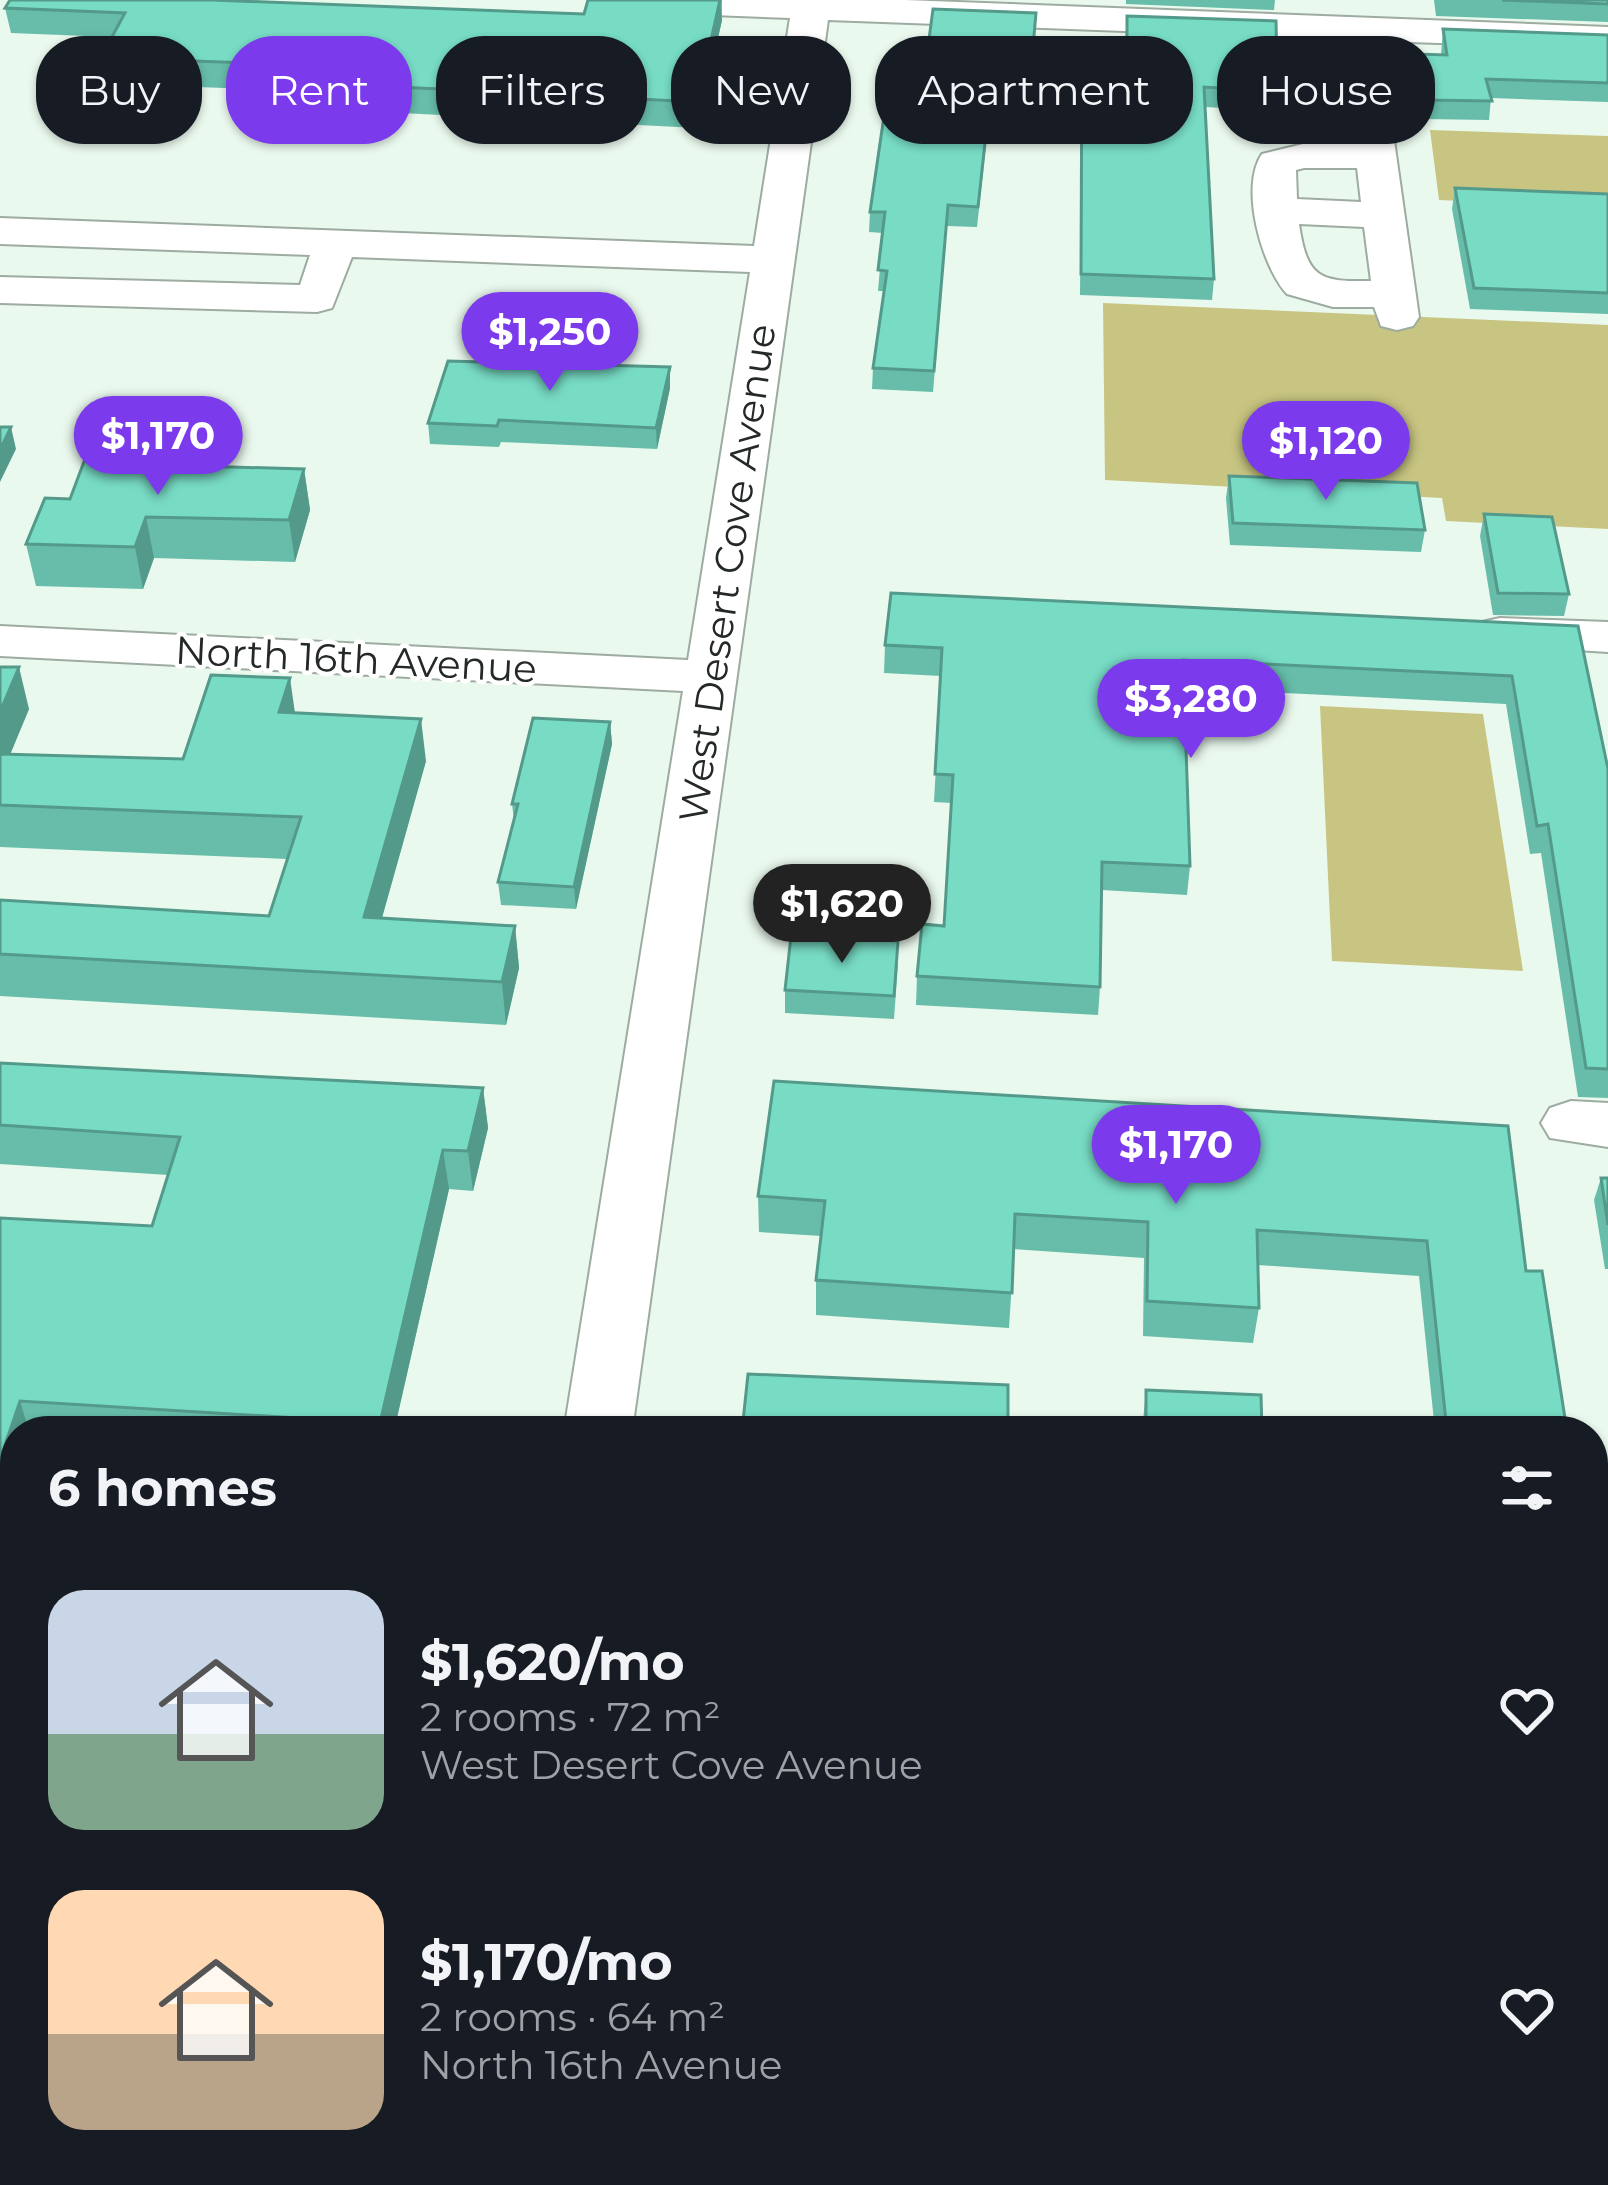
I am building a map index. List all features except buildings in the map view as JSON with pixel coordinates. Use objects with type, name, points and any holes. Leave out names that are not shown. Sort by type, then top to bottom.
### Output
[{"type":"street","points":[[609,0],[1366,19],[1608,38]]},
{"type":"street","name":"West Desert Cove Avenue","points":[[600,1416],[811,4]]},
{"type":"street","points":[[1366,19],[1376,156],[1395,306],[1301,286],[1289,275],[1281,253],[1276,163],[1304,156],[1376,156]]},
{"type":"street","points":[[1277,212],[1384,214]]},
{"type":"street","points":[[0,231],[773,260]]},
{"type":"street","points":[[0,290],[316,299],[335,244]]},
{"type":"street","points":[[1499,632],[1608,637]]},
{"type":"street","name":"North 16th Avenue","points":[[0,641],[712,677]]},
{"type":"shaded area","points":[[1435,130],[1608,136],[1608,207],[1439,200],[1432,144]]},
{"type":"shaded area","points":[[1103,303],[1608,325],[1608,529],[1446,521],[1442,498],[1105,480]]},
{"type":"shaded area","points":[[1320,706],[1483,714],[1523,971],[1332,961]]}]
